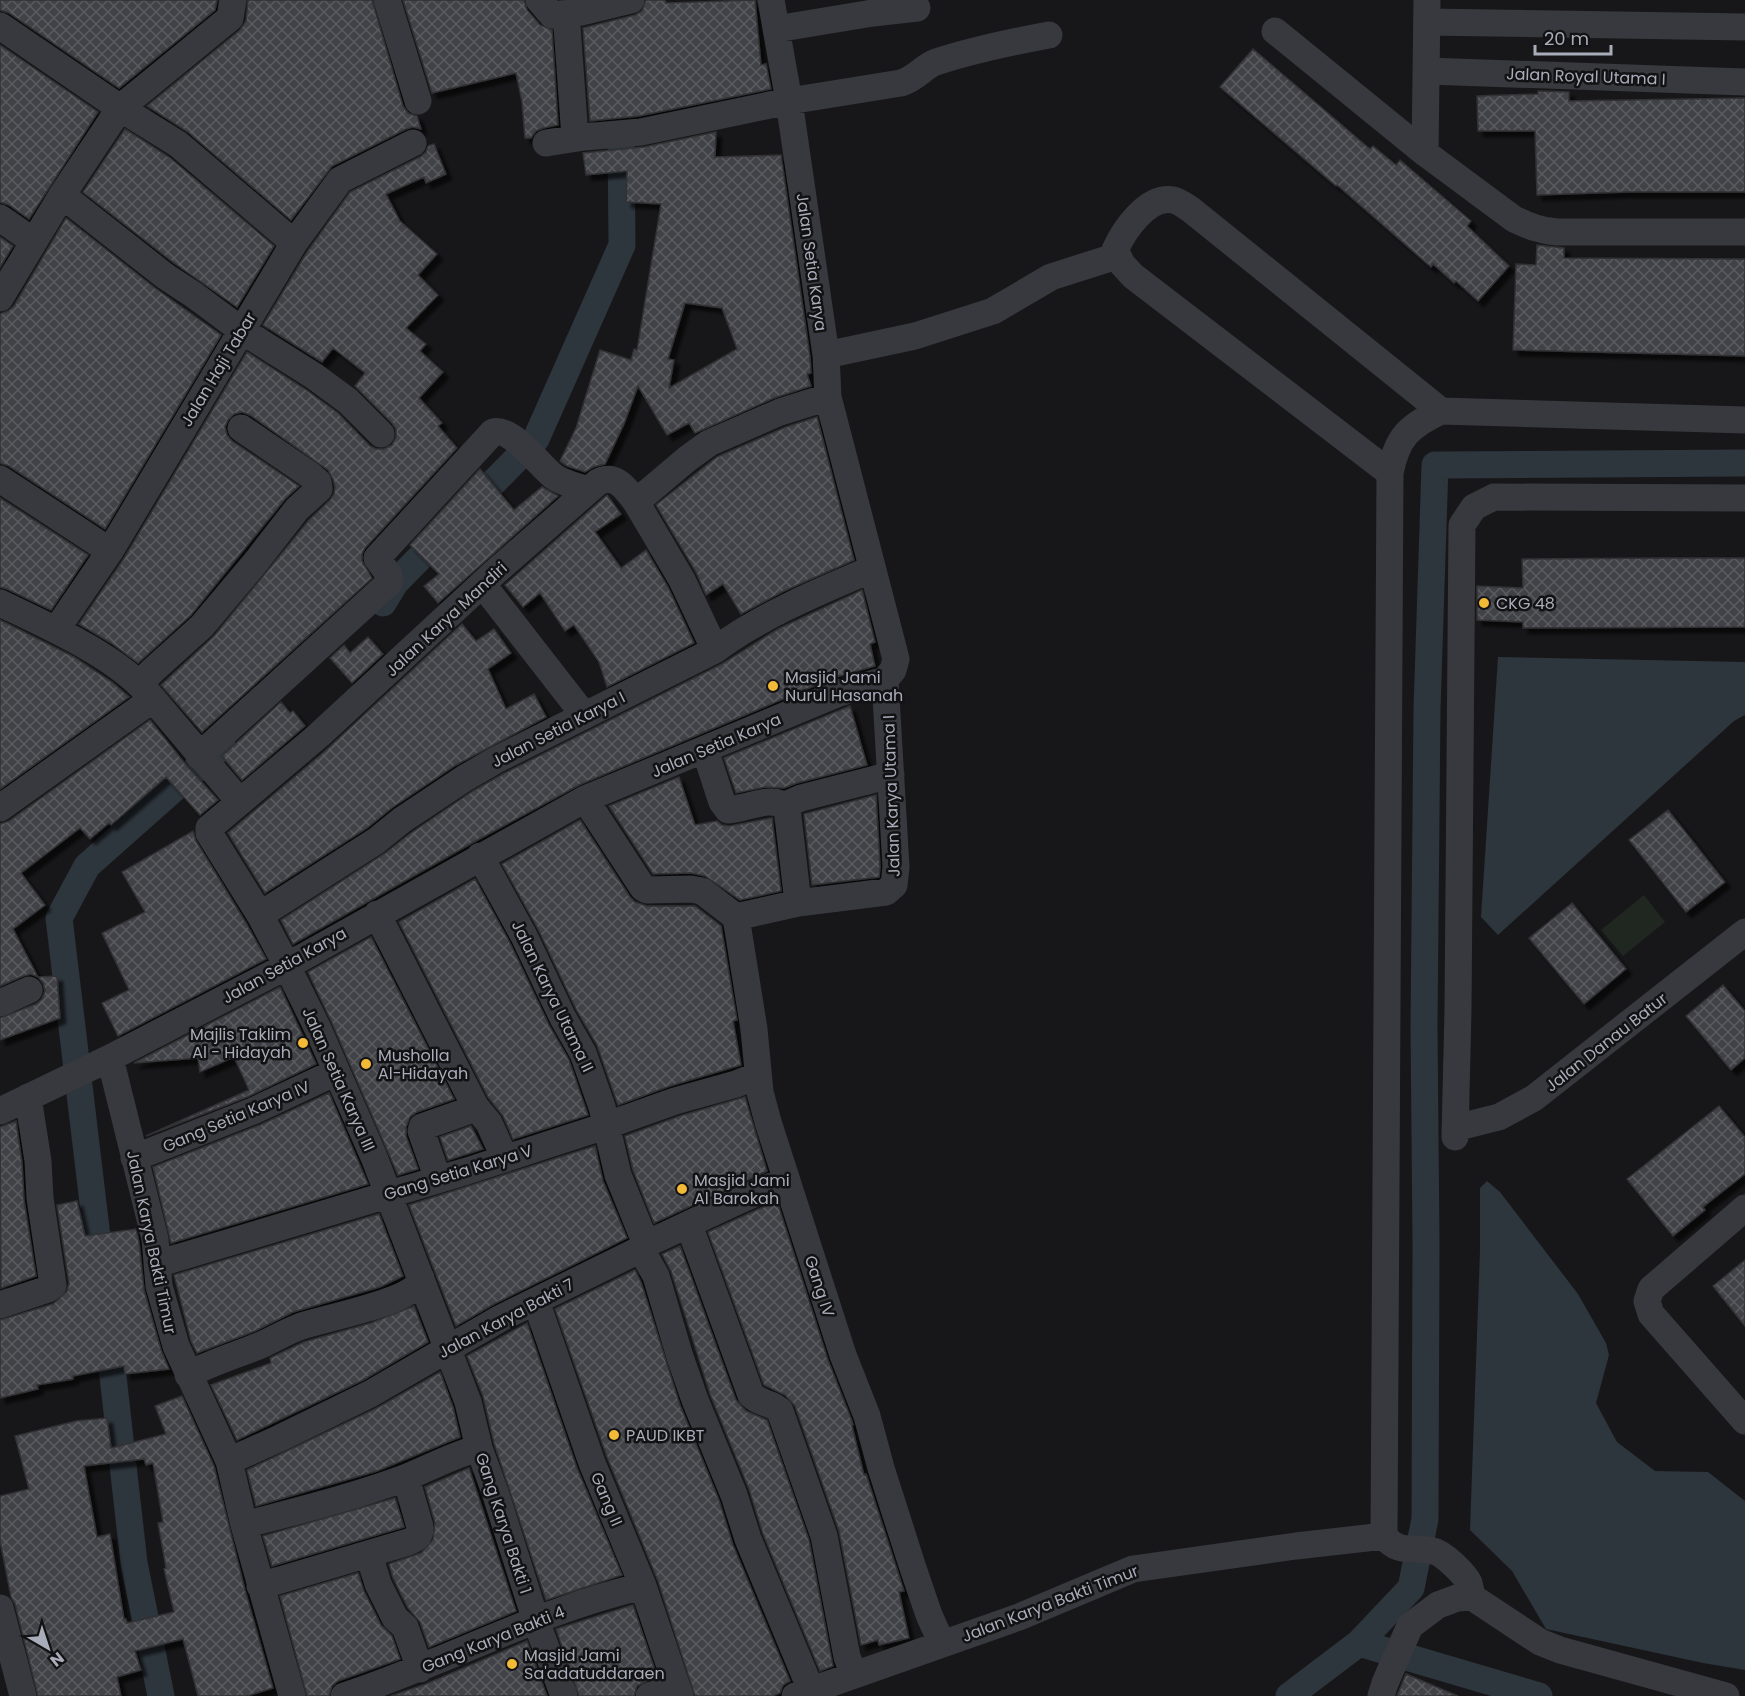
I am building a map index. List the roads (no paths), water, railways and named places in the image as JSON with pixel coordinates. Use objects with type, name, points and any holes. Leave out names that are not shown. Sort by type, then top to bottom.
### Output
[{"type":"street","points":[[0,298],[62,195],[120,108],[230,18],[233,0]]},
{"type":"street","points":[[387,0],[418,100]]},
{"type":"street","name":"Jalan Setia Karya","points":[[0,1111],[107,1059],[287,966],[376,914],[585,799],[839,693],[885,680],[892,670],[896,658],[828,398],[826,355],[789,101],[771,0]]},
{"type":"street","points":[[550,7],[582,12],[619,3]]},
{"type":"street","points":[[550,7],[567,26],[580,138]]},
{"type":"street","points":[[776,29],[917,8]]},
{"type":"street","points":[[1425,153],[1427,11],[1745,27]]},
{"type":"street","points":[[0,26],[120,108],[178,144],[294,243]]},
{"type":"street","points":[[1275,31],[1425,153],[1514,219],[1536,229],[1557,232],[1745,232]]},
{"type":"street","points":[[546,143],[641,132],[789,101],[901,83],[912,80],[933,63],[991,46],[1049,35]]},
{"type":"street","name":"Jalan Royal Utama I","points":[[1427,71],[1745,82]]},
{"type":"street","name":"Jalan Haji Tabar","points":[[56,630],[110,551],[294,243],[340,180],[413,143]]},
{"type":"street","points":[[62,195],[165,276],[348,401],[381,434]]},
{"type":"street","points":[[1390,473],[1133,276],[1115,250],[1118,242],[1142,210],[1158,202],[1173,200],[1190,209],[1441,411]]},
{"type":"street","points":[[0,218],[33,242]]},
{"type":"street","points":[[826,355],[915,336],[993,311],[1052,277],[1117,256]]},
{"type":"street","points":[[715,650],[682,580],[636,502],[687,459],[710,443],[780,412],[828,398]]},
{"type":"street","points":[[1391,1542],[1390,473],[1394,455],[1404,435],[1419,421],[1441,411],[1745,420]]},
{"type":"street","points":[[0,808],[146,691],[152,671],[202,626],[297,509],[319,489],[318,482],[310,475],[241,428]]},
{"type":"street","points":[[200,757],[390,582],[376,558],[493,432],[508,434],[553,476],[588,490]]},
{"type":"street","points":[[0,479],[110,551]]},
{"type":"street","name":"Jalan Karya Mandiri","points":[[287,966],[260,915],[209,833],[209,828],[319,735],[598,482],[604,479],[620,483],[636,502]]},
{"type":"street","name":"Jalan Danau Batur","points":[[1745,498],[1494,497],[1474,507],[1462,525],[1459,997],[1455,1133],[1499,1117],[1534,1098],[1745,932]]},
{"type":"street","name":"Jalan Setia Karya I","points":[[260,915],[376,841],[402,820],[465,778],[584,715],[715,650],[733,636],[820,591],[872,569]]},
{"type":"street","points":[[483,585],[584,715]]},
{"type":"street","points":[[0,603],[56,630],[128,674],[146,691],[240,802]]},
{"type":"street","name":"Jalan Karya Utama I","points":[[798,903],[886,892],[894,885],[896,867],[885,680]]},
{"type":"street","points":[[585,799],[643,888],[649,891],[691,889],[702,891],[736,917],[798,903],[787,808],[780,802],[772,801],[728,810],[722,802],[705,750]]},
{"type":"street","points":[[785,805],[801,798],[891,775]]},
{"type":"street","name":"Jalan Karya Utama II","points":[[480,856],[524,936],[563,1018],[583,1053],[602,1107],[618,1175],[656,1276],[680,1357],[734,1495],[803,1693]]},
{"type":"street","points":[[376,914],[475,1106],[489,1123],[505,1159]]},
{"type":"street","name":"Gang IV","points":[[736,917],[754,1029],[760,1092],[843,1355],[867,1416],[880,1468],[929,1615],[942,1644]]},
{"type":"street","name":"Jalan Setia Karya III","points":[[287,966],[355,1110],[421,1278]]},
{"type":"street","points":[[0,1004],[29,990]]},
{"type":"street","name":"Jalan Karya Bakti Timur","points":[[107,1059],[155,1239],[159,1286],[176,1346],[228,1461],[291,1696]]},
{"type":"street","name":"Gang Setia Karya IV","points":[[134,1158],[253,1111],[336,1072]]},
{"type":"street","name":"Gang Setia Karya V","points":[[157,1264],[505,1159],[758,1075]]},
{"type":"street","points":[[0,1305],[48,1289],[53,1285],[28,1097]]},
{"type":"street","points":[[438,1179],[421,1131],[422,1126],[473,1109],[475,1106]]},
{"type":"street","name":"Jalan Karya Bakti 7","points":[[228,1461],[370,1394],[448,1347],[644,1246],[736,1201],[786,1180]]},
{"type":"street","points":[[1745,1208],[1651,1289],[1647,1300],[1651,1314],[1745,1421]]},
{"type":"street","points":[[689,1225],[751,1395],[758,1401],[776,1406],[780,1410],[824,1536],[848,1656],[854,1675]]},
{"type":"street","points":[[188,1375],[210,1363],[261,1345],[301,1326],[341,1317],[395,1298],[416,1288],[421,1278]]},
{"type":"street","name":"Gang Karya Bakti 1","points":[[421,1278],[468,1402],[479,1448],[536,1621],[564,1696]]},
{"type":"street","name":"Gang II","points":[[536,1301],[592,1463],[643,1586],[678,1691]]},
{"type":"street","points":[[244,1525],[340,1500],[406,1478],[462,1452],[479,1448]]},
{"type":"street","points":[[260,1586],[369,1554],[412,1540],[419,1535],[420,1527],[406,1478]]},
{"type":"street","name":"Jalan Karya Bakti Timur","points":[[803,1693],[1019,1617],[1133,1569],[1296,1546],[1391,1542],[1434,1551],[1460,1571],[1468,1582],[1472,1597]]},
{"type":"street","points":[[369,1554],[378,1584],[395,1618],[407,1632],[420,1669]]},
{"type":"street","name":"Gang Karya Bakti 4","points":[[344,1696],[420,1669],[591,1600],[643,1586]]},
{"type":"street","points":[[1383,1689],[1410,1626],[1438,1605],[1457,1598],[1472,1597],[1540,1642],[1560,1650],[1726,1696]]},
{"type":"street","points":[[0,1608],[23,1696]]},
{"type":"street","points":[[649,1696],[678,1691]]},
{"type":"waterway","points":[[383,603],[395,583],[536,439],[622,245],[621,139],[624,138]]},
{"type":"waterway","points":[[1359,1643],[1411,1588],[1425,1519],[1424,1026],[1427,709],[1435,465],[1745,463]]},
{"type":"waterway","points":[[101,1270],[59,918],[87,866],[222,746]]},
{"type":"waterway","points":[[108,1332],[134,1563],[161,1696]]},
{"type":"waterway","points":[[1289,1696],[1359,1643],[1539,1696]]},
{"type":"place","name":"CKG 48","points":[[1484,603]]},
{"type":"place","name":"Masjid Jami Nurul Hasanah","points":[[773,686]]},
{"type":"place","name":"Majlis Taklim Al - Hidayah","points":[[303,1043]]},
{"type":"place","name":"Musholla Al-Hidayah","points":[[366,1064]]},
{"type":"place","name":"Masjid Jami Al Barokah","points":[[682,1189]]},
{"type":"place","name":"PAUD IKBT","points":[[614,1435]]},
{"type":"place","name":"Masjid Jami Sa'adatuddaraen","points":[[512,1664]]}]
